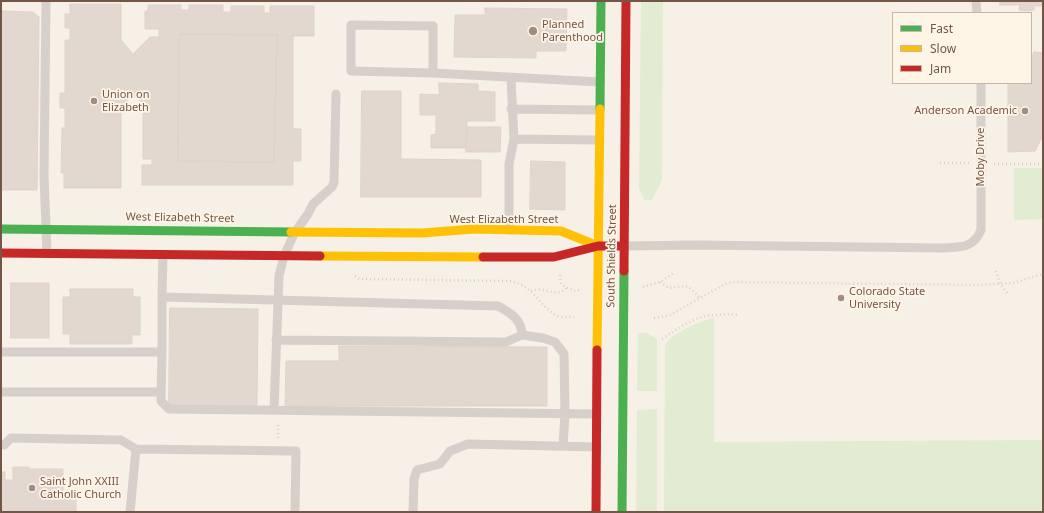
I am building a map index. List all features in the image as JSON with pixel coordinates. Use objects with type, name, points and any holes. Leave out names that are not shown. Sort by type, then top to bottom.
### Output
[{"type":"main road","name":"South Shields Street","points":[[596,512],[601,1]]},
{"type":"main road","name":"South Shields Street","points":[[622,512],[626,1]]},
{"type":"main road","name":"West Elizabeth Street","points":[[1,229],[47,228],[422,233],[474,229],[561,231],[598,246]]},
{"type":"main road","points":[[1,253],[554,257],[598,246],[623,246]]},
{"type":"lane","points":[[46,1],[44,176],[47,253]]},
{"type":"lane","points":[[976,1],[977,12]]},
{"type":"lane","points":[[433,72],[433,26],[351,25],[351,71],[433,72],[511,78],[600,82]]},
{"type":"lane","points":[[509,230],[510,164],[514,139],[511,109],[511,78]]},
{"type":"lane","name":"Moby Drive","points":[[623,246],[696,245],[942,248],[969,245],[977,239],[981,230],[981,84]]},
{"type":"lane","points":[[274,410],[279,276],[284,256],[295,232],[308,214],[313,204],[332,187],[334,182],[336,94]]},
{"type":"lane","points":[[511,109],[600,110]]},
{"type":"lane","points":[[514,139],[600,140]]},
{"type":"lane","points":[[163,254],[161,401],[169,409],[597,414]]},
{"type":"lane","points":[[162,297],[498,306],[512,314],[522,326],[522,335]]},
{"type":"lane","points":[[276,340],[506,342],[522,335],[543,338],[555,342],[564,354],[565,414],[563,446]]},
{"type":"lane","points":[[1,352],[162,352]]},
{"type":"lane","points":[[1,392],[161,392]]},
{"type":"lane","points":[[4,445],[11,438],[121,440],[136,449],[296,451],[295,512]]},
{"type":"lane","points":[[413,512],[414,479],[417,470],[440,464],[450,451],[468,444],[597,447]]},
{"type":"lane","points":[[130,512],[136,449]]},
{"type":"path","points":[[940,163],[1043,164]]},
{"type":"path","points":[[996,270],[1000,284],[1008,294]]},
{"type":"path","points":[[559,272],[560,281],[574,291]]},
{"type":"path","points":[[638,287],[646,287],[660,282],[675,272]]},
{"type":"path","points":[[352,273],[359,279],[511,281],[522,284],[557,316],[574,317]]},
{"type":"path","points":[[654,318],[670,315],[733,282],[957,285],[1000,284],[1013,283],[1043,274]]},
{"type":"path","points":[[660,282],[669,288],[684,285],[691,288],[700,298]]},
{"type":"path","points":[[531,291],[545,289],[555,293],[560,293],[567,287]]},
{"type":"path","points":[[662,339],[690,320],[712,314],[740,315]]},
{"type":"path","points":[[274,410],[278,417],[277,450]]},
{"type":"green space","points":[[641,1],[663,1],[662,180],[652,200],[644,200],[639,188]]},
{"type":"green space","points":[[1014,168],[1043,168],[1043,219],[1014,220]]},
{"type":"green space","points":[[714,318],[714,442],[1043,440],[1043,512],[664,512],[665,346],[668,341],[679,332]]},
{"type":"green space","points":[[638,333],[647,333],[657,339],[657,391],[637,391]]},
{"type":"green space","points":[[657,409],[657,512],[636,512],[637,410]]},
{"type":"building","points":[[1000,1],[1043,1],[1043,6],[1034,6],[1034,10],[1026,11],[1019,10],[1020,5],[1000,5]]},
{"type":"building","name":"Union on Elizabeth","points":[[70,4],[121,4],[121,40],[133,54],[150,37],[159,37],[159,29],[145,29],[145,11],[148,11],[148,5],[181,5],[181,10],[189,10],[189,5],[223,5],[223,12],[231,12],[231,6],[264,6],[264,13],[270,13],[270,6],[314,6],[314,36],[293,36],[293,129],[301,129],[301,161],[293,161],[293,185],[142,185],[142,165],[152,165],[152,159],[143,159],[143,113],[151,113],[151,110],[133,95],[121,107],[121,188],[64,188],[64,173],[61,173],[62,128],[65,128],[65,108],[60,108],[60,93],[65,93],[65,40],[70,40],[70,28],[65,28],[65,14],[70,14]],"holes":[[[180,34],[277,35],[274,162],[178,161]]]},
{"type":"building","points":[[485,8],[567,9],[566,51],[536,51],[536,58],[454,57],[455,15],[485,15]]},
{"type":"building","points":[[1,11],[33,12],[39,17],[37,190],[1,190]]},
{"type":"building","points":[[180,34],[277,35],[274,162],[178,161]]},
{"type":"building","name":"Anderson Academic","points":[[1034,52],[1043,53],[1043,139],[1041,139],[1035,151],[1008,152],[1008,84],[1032,84]]},
{"type":"building","points":[[439,83],[478,84],[478,91],[495,92],[495,121],[467,121],[466,148],[431,148],[431,135],[436,134],[436,115],[420,115],[420,94],[439,95]]},
{"type":"building","points":[[362,91],[401,91],[401,159],[481,160],[481,197],[361,197]]},
{"type":"building","points":[[467,127],[501,127],[500,152],[466,152]]},
{"type":"building","points":[[531,161],[565,162],[565,210],[530,209]]},
{"type":"building","points":[[11,283],[49,283],[49,338],[11,338]]},
{"type":"building","points":[[70,289],[133,289],[133,297],[140,297],[140,335],[132,335],[132,344],[70,344],[70,334],[63,334],[63,297],[70,297]]},
{"type":"building","points":[[170,308],[258,309],[257,406],[169,406]]},
{"type":"building","points":[[339,346],[547,347],[547,406],[285,406],[286,361],[339,361]]},
{"type":"building","name":"Saint John XXIII Catholic Church","points":[[13,467],[29,467],[29,469],[63,469],[63,496],[76,496],[76,512],[1,512],[1,472],[5,472],[5,480],[13,480]]},
{"type":"traffic: fast","points":[[600,109],[601,1]]},
{"type":"traffic: fast","points":[[1,229],[291,232]]},
{"type":"traffic: fast","points":[[622,512],[624,271]]},
{"type":"traffic: slow","points":[[597,350],[600,109]]},
{"type":"traffic: slow","points":[[291,232],[422,233],[474,229],[561,231],[598,246]]},
{"type":"traffic: slow","points":[[320,256],[483,257]]},
{"type":"traffic: jam","points":[[624,271],[626,1]]},
{"type":"traffic: jam","points":[[483,257],[554,257],[598,246],[623,246]]},
{"type":"traffic: jam","points":[[1,253],[320,256]]},
{"type":"traffic: jam","points":[[596,512],[597,350]]},
{"type":"place","name":"Planned Parenthood","points":[[533,31]]},
{"type":"place","name":"Union on Elizabeth","points":[[94,101]]},
{"type":"place","name":"Anderson Academic","points":[[1025,111]]},
{"type":"place","name":"Colorado State University","points":[[841,298]]},
{"type":"place","name":"Saint John XXIII Catholic Church","points":[[32,488]]}]
